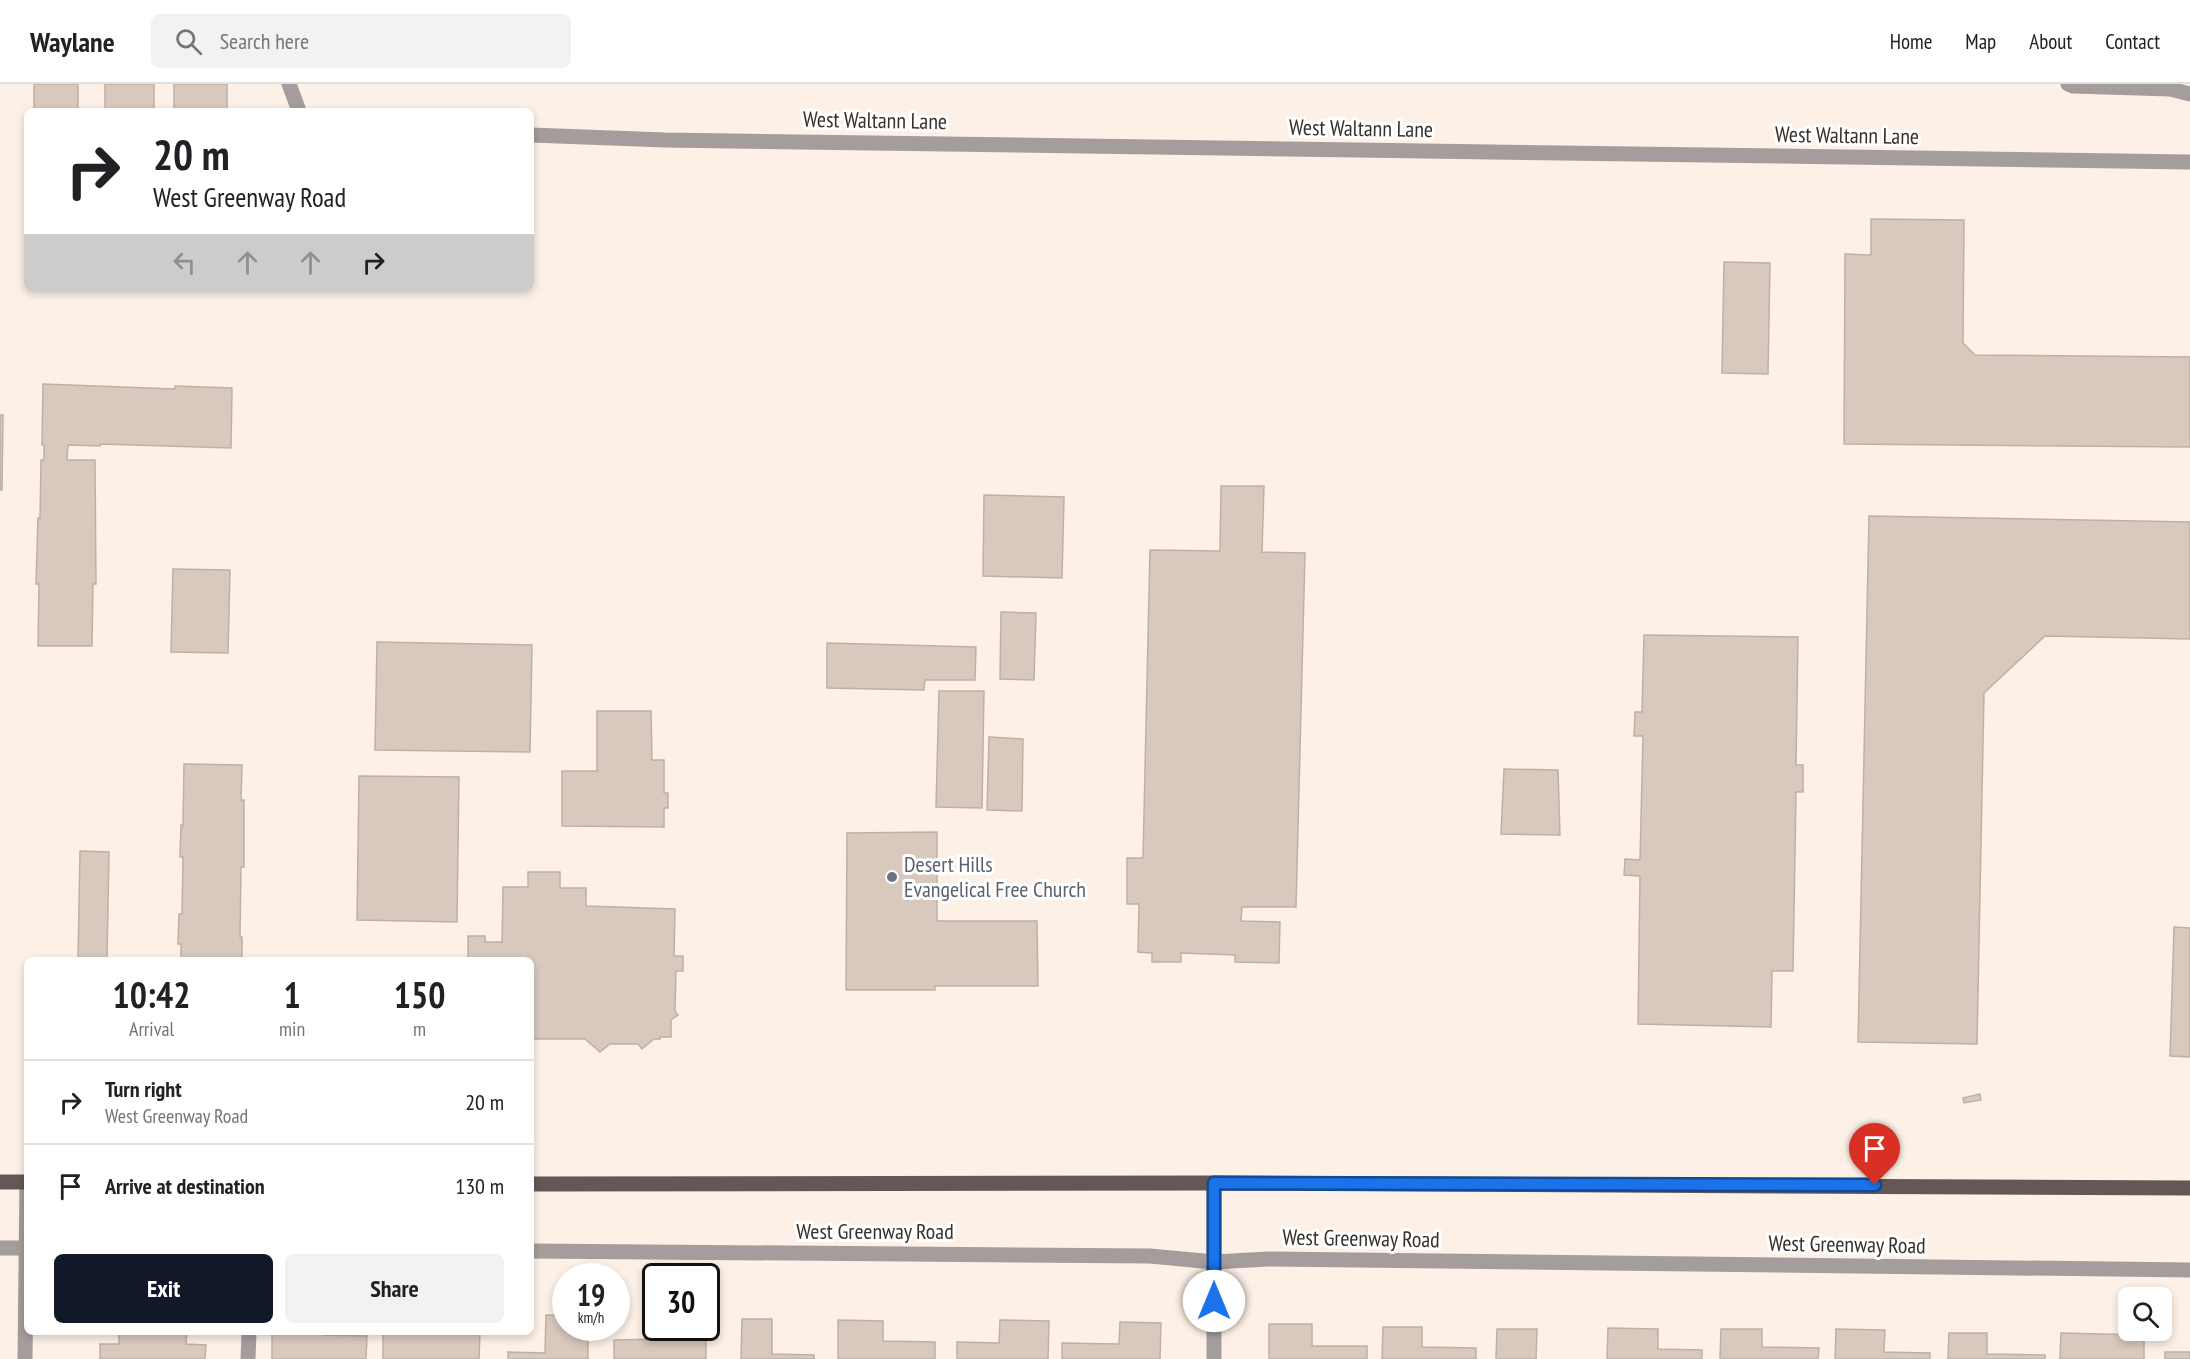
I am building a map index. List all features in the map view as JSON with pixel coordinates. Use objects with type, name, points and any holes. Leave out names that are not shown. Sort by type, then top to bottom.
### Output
[{"type":"main road","points":[[0,1182],[24,1182]]},
{"type":"main road","points":[[534,1184],[1214,1183],[2190,1188]]},
{"type":"street","points":[[289,84],[298,108]]},
{"type":"street","points":[[2068,84],[2170,89],[2190,94]]},
{"type":"street","name":"West Waltann Lane","points":[[534,135],[665,140],[2190,162]]},
{"type":"street","points":[[1214,1183],[1214,1359]]},
{"type":"street","points":[[0,1248],[24,1248]]},
{"type":"street","name":"West Greenway Road","points":[[534,1251],[1150,1256],[1214,1262],[1268,1259],[2190,1270]]},
{"type":"street","points":[[25,1335],[25,1359]]},
{"type":"street","points":[[248,1359],[249,1335]]},
{"type":"building","points":[[34,84],[78,84],[78,108],[34,108]]},
{"type":"building","points":[[105,84],[154,84],[154,108],[105,108]]},
{"type":"building","points":[[174,84],[227,84],[227,108],[174,108]]},
{"type":"building","points":[[1871,219],[1964,220],[1963,343],[1975,355],[2190,357],[2190,447],[1844,444],[1845,254],[1871,255]]},
{"type":"building","points":[[1724,262],[1770,263],[1768,374],[1722,373]]},
{"type":"building","points":[[43,384],[175,389],[175,386],[232,388],[231,448],[68,445],[67,460],[95,460],[96,584],[93,584],[92,646],[38,646],[39,584],[36,584],[41,460],[44,460],[44,445],[42,445]]},
{"type":"building","points":[[0,415],[3,415],[2,490],[0,490]]},
{"type":"building","points":[[1221,486],[1264,486],[1262,552],[1305,553],[1296,907],[1242,907],[1241,921],[1280,922],[1279,963],[1235,962],[1235,955],[1181,953],[1181,962],[1152,962],[1152,953],[1138,952],[1139,904],[1127,904],[1127,858],[1143,858],[1150,550],[1220,551]]},
{"type":"building","points":[[984,495],[1064,497],[1062,578],[983,576]]},
{"type":"building","points":[[1869,516],[2190,522],[2190,639],[2045,636],[1984,693],[1977,1044],[1858,1042]]},
{"type":"building","points":[[173,569],[230,570],[228,653],[171,652]]},
{"type":"building","points":[[1001,612],[1036,613],[1034,680],[1000,679]]},
{"type":"building","points":[[1644,635],[1798,637],[1796,765],[1803,765],[1803,792],[1796,792],[1793,971],[1772,971],[1771,1027],[1638,1024],[1640,876],[1624,875],[1625,859],[1640,860],[1643,736],[1634,736],[1635,712],[1642,712]]},
{"type":"building","points":[[377,642],[532,645],[530,752],[375,750]]},
{"type":"building","points":[[827,643],[976,647],[975,680],[925,680],[924,690],[827,688]]},
{"type":"building","points":[[939,691],[984,691],[982,808],[936,807]]},
{"type":"building","points":[[597,711],[651,711],[652,760],[664,760],[664,793],[668,793],[668,808],[664,808],[664,827],[562,826],[562,771],[597,771]]},
{"type":"building","points":[[989,737],[1023,739],[1022,811],[987,810]]},
{"type":"building","points":[[184,764],[242,765],[244,867],[241,867],[240,937],[242,937],[242,957],[181,957],[181,944],[178,944],[179,914],[182,914],[183,857],[180,857],[181,825],[183,826]]},
{"type":"building","points":[[1504,769],[1558,770],[1560,835],[1501,834]]},
{"type":"building","points":[[359,776],[459,777],[457,922],[357,920]]},
{"type":"building","name":"Desert Hills Evangelical Free Church","points":[[937,832],[937,921],[1037,921],[1038,986],[935,986],[935,990],[846,990],[847,833]]},
{"type":"building","points":[[80,851],[109,852],[107,957],[78,957]]},
{"type":"building","points":[[528,872],[560,872],[560,888],[586,888],[586,906],[675,909],[674,956],[683,956],[683,971],[676,971],[675,1011],[678,1015],[671,1020],[671,1037],[654,1039],[642,1049],[638,1044],[610,1044],[600,1052],[585,1039],[534,1039],[534,957],[468,957],[468,936],[485,936],[485,942],[502,942],[503,887],[528,887]]},
{"type":"building","points":[[2174,927],[2190,928],[2190,1057],[2170,1056]]},
{"type":"building","points":[[1980,1094],[1981,1100],[1964,1103],[1963,1098]]},
{"type":"building","points":[[546,1315],[552,1315],[552,1341],[588,1341],[588,1359],[508,1359],[508,1352],[545,1353]]},
{"type":"building","points":[[742,1319],[772,1319],[772,1354],[814,1355],[814,1359],[741,1359]]},
{"type":"building","points":[[838,1320],[883,1321],[883,1341],[935,1342],[935,1359],[838,1359]]},
{"type":"building","points":[[1000,1320],[1049,1321],[1048,1359],[957,1359],[957,1342],[999,1343]]},
{"type":"building","points":[[1120,1322],[1161,1323],[1160,1359],[1062,1359],[1062,1343],[1119,1344]]},
{"type":"building","points":[[1269,1324],[1312,1324],[1312,1346],[1367,1346],[1367,1359],[1269,1359]]},
{"type":"building","points":[[1383,1327],[1422,1327],[1422,1347],[1476,1348],[1476,1359],[1382,1359]]},
{"type":"building","points":[[1608,1328],[1658,1329],[1658,1349],[1702,1350],[1702,1359],[1607,1359]]},
{"type":"building","points":[[1497,1329],[1537,1329],[1536,1359],[1496,1359]]},
{"type":"building","points":[[1721,1329],[1762,1329],[1762,1347],[1819,1348],[1818,1359],[1720,1359]]},
{"type":"building","points":[[1836,1329],[1885,1330],[1884,1352],[1930,1353],[1930,1359],[1835,1359]]},
{"type":"building","points":[[1949,1333],[1987,1333],[1987,1354],[2045,1355],[2045,1359],[1948,1359]]},
{"type":"building","points":[[2061,1333],[2118,1334],[2118,1341],[2144,1341],[2144,1359],[2060,1359]]},
{"type":"building","points":[[119,1335],[187,1335],[186,1344],[206,1345],[205,1359],[100,1359],[100,1344],[119,1344]]},
{"type":"building","points":[[272,1335],[367,1336],[366,1359],[272,1359]]},
{"type":"building","points":[[383,1335],[480,1335],[479,1359],[383,1359]]},
{"type":"building","points":[[614,1341],[706,1341],[706,1359],[614,1359]]},
{"type":"building","points":[[2165,1352],[2190,1352],[2190,1359],[2165,1359]]},
{"type":"place","name":"Desert Hills Evangelical Free Church","points":[[892,877]]},
{"type":"route","points":[[1214,1301],[1214,1183],[1875,1185]]}]
